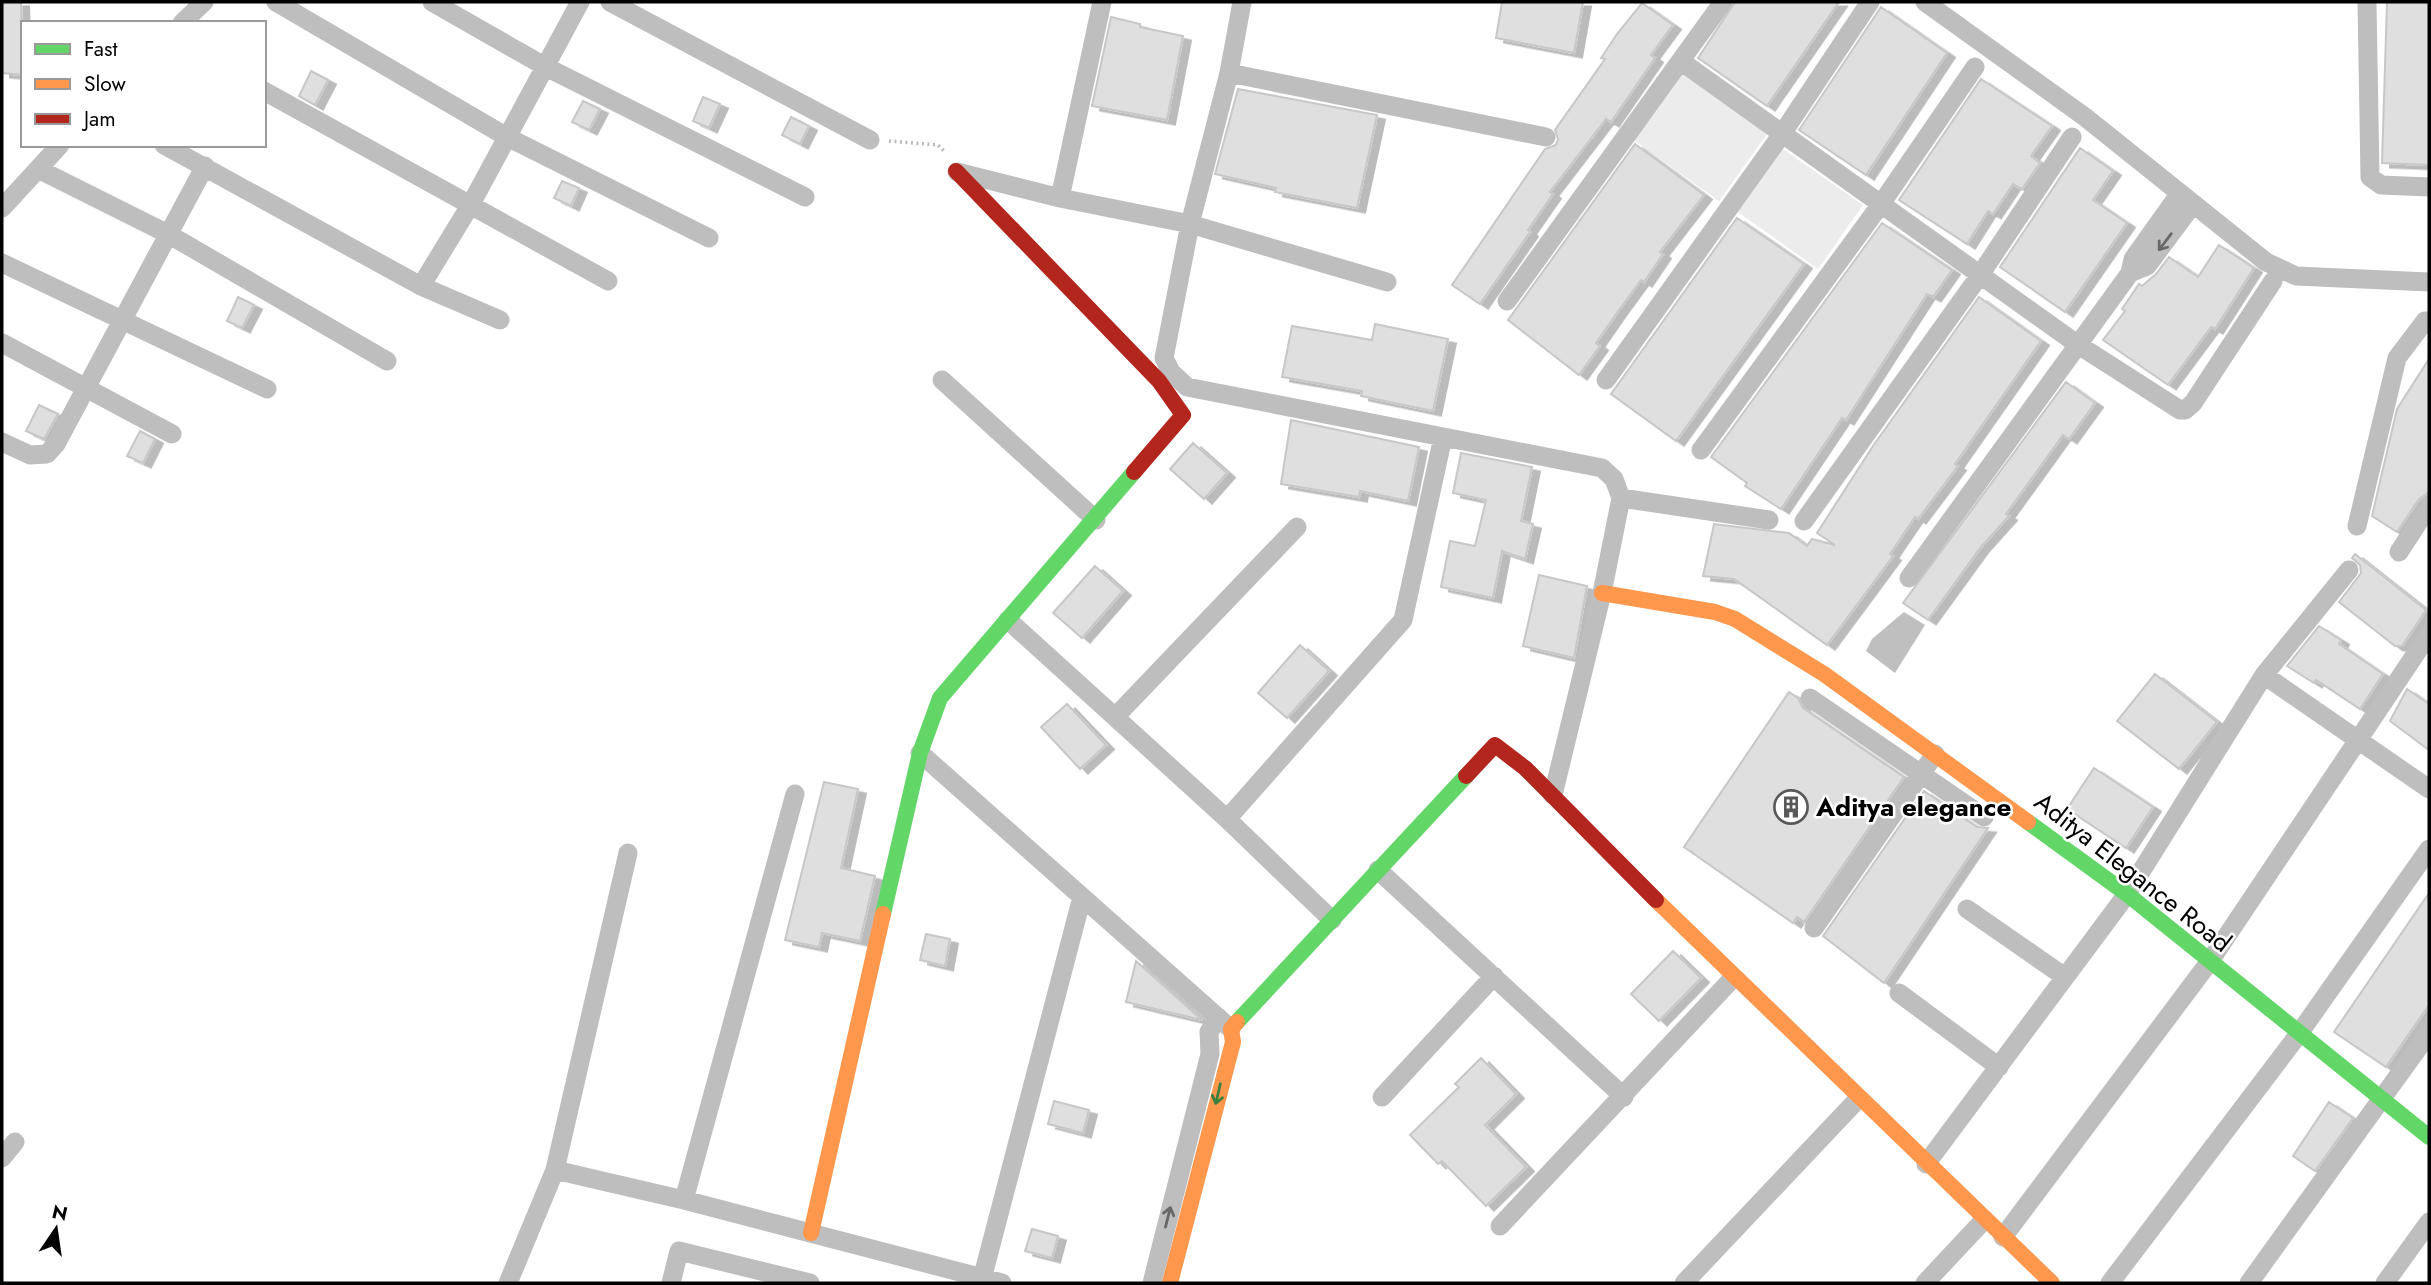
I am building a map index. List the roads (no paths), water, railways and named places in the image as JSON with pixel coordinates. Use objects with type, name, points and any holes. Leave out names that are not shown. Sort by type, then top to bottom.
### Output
[{"type":"street","points":[[184,21],[204,2]]},
{"type":"street","points":[[276,2],[507,137],[709,238]]},
{"type":"street","points":[[432,2],[546,67],[805,197]]},
{"type":"street","points":[[421,286],[471,204],[580,2]]},
{"type":"street","points":[[610,2],[870,139]]},
{"type":"street","points":[[1060,198],[1102,2]]},
{"type":"street","points":[[1242,2],[1228,74],[1189,224],[1164,358],[1171,372],[1187,387],[1601,468],[1614,479],[1621,498],[1602,593],[1553,795]]},
{"type":"street","points":[[1507,301],[1723,2]]},
{"type":"street","points":[[1606,380],[1782,134],[1870,2]]},
{"type":"street","points":[[1924,2],[2085,117],[2266,262],[2296,276],[2429,282]]},
{"type":"street","points":[[2367,2],[2370,177],[2381,186],[2429,187]]},
{"type":"street","points":[[1682,62],[2077,344],[2174,408],[2185,410],[2273,281]]},
{"type":"street","points":[[1701,450],[1881,204],[1975,67]]},
{"type":"street","points":[[1228,74],[1546,137]]},
{"type":"street","points":[[266,92],[608,281]]},
{"type":"street","points":[[1804,521],[1980,275],[2072,137]]},
{"type":"street","points":[[2,208],[58,147]]},
{"type":"street","points":[[168,147],[421,286],[500,320]]},
{"type":"street","points":[[2,442],[30,455],[47,454],[86,388],[205,166]]},
{"type":"street","points":[[38,169],[168,234],[387,361]]},
{"type":"street","points":[[957,171],[1060,198],[1189,224],[1387,282]]},
{"type":"street","points":[[811,1233],[920,753],[940,698],[1184,415],[1159,381],[957,171]]},
{"type":"street","points":[[1909,578],[2130,273],[2133,259],[2186,199]]},
{"type":"street","points":[[2,263],[267,389]]},
{"type":"street","points":[[2357,526],[2397,358],[2425,321],[2429,321]]},
{"type":"street","points":[[2,343],[172,435]]},
{"type":"street","points":[[942,380],[1096,520]]},
{"type":"street","points":[[1227,819],[1402,620],[1443,437]]},
{"type":"street","points":[[1621,498],[1769,520]]},
{"type":"street","points":[[2399,552],[2429,506]]},
{"type":"street","points":[[1115,717],[1297,527]]},
{"type":"street","points":[[1926,1164],[2127,894],[2264,675],[2348,570]]},
{"type":"street","name":"Aditya Elegance Road","points":[[1602,593],[1715,612],[1735,620],[1824,674],[2127,894],[2298,1035],[2429,1137]]},
{"type":"street","points":[[1008,620],[1227,819],[1332,920]]},
{"type":"street","points":[[2003,1237],[2210,961],[2429,634]]},
{"type":"street","points":[[2264,675],[2429,789]]},
{"type":"street","points":[[1810,698],[1984,817]]},
{"type":"street","points":[[1170,1283],[1218,1055],[1209,1032],[1224,1023],[1332,920],[1495,745],[1525,768],[1553,795],[1733,978],[2052,1283]]},
{"type":"street","points":[[1814,928],[1929,750]]},
{"type":"street","points":[[920,753],[1224,1023]]},
{"type":"street","points":[[684,1200],[795,793]]},
{"type":"street","points":[[2110,1283],[2298,1035],[2429,849]]},
{"type":"street","points":[[508,1283],[555,1170],[628,853]]},
{"type":"street","points":[[1378,870],[1624,1097]]},
{"type":"street","points":[[555,1170],[684,1200],[988,1281],[1082,897]]},
{"type":"street","points":[[1967,909],[2065,978]]},
{"type":"street","points":[[1382,1097],[1494,976]]},
{"type":"street","points":[[1500,1226],[1733,978]]},
{"type":"street","points":[[1899,993],[1999,1067]]},
{"type":"street","points":[[2249,1283],[2429,1033]]},
{"type":"street","points":[[1152,1283],[1218,1055]]},
{"type":"street","points":[[1684,1283],[1858,1099]]},
{"type":"street","points":[[2,1158],[15,1142]]},
{"type":"street","points":[[1925,1283],[1984,1220]]},
{"type":"street","points":[[2385,1283],[2429,1222]]},
{"type":"street","points":[[671,1283],[679,1251],[780,1280],[810,1283]]},
{"type":"place","name":"Aditya elegance","points":[[1791,807]]}]
